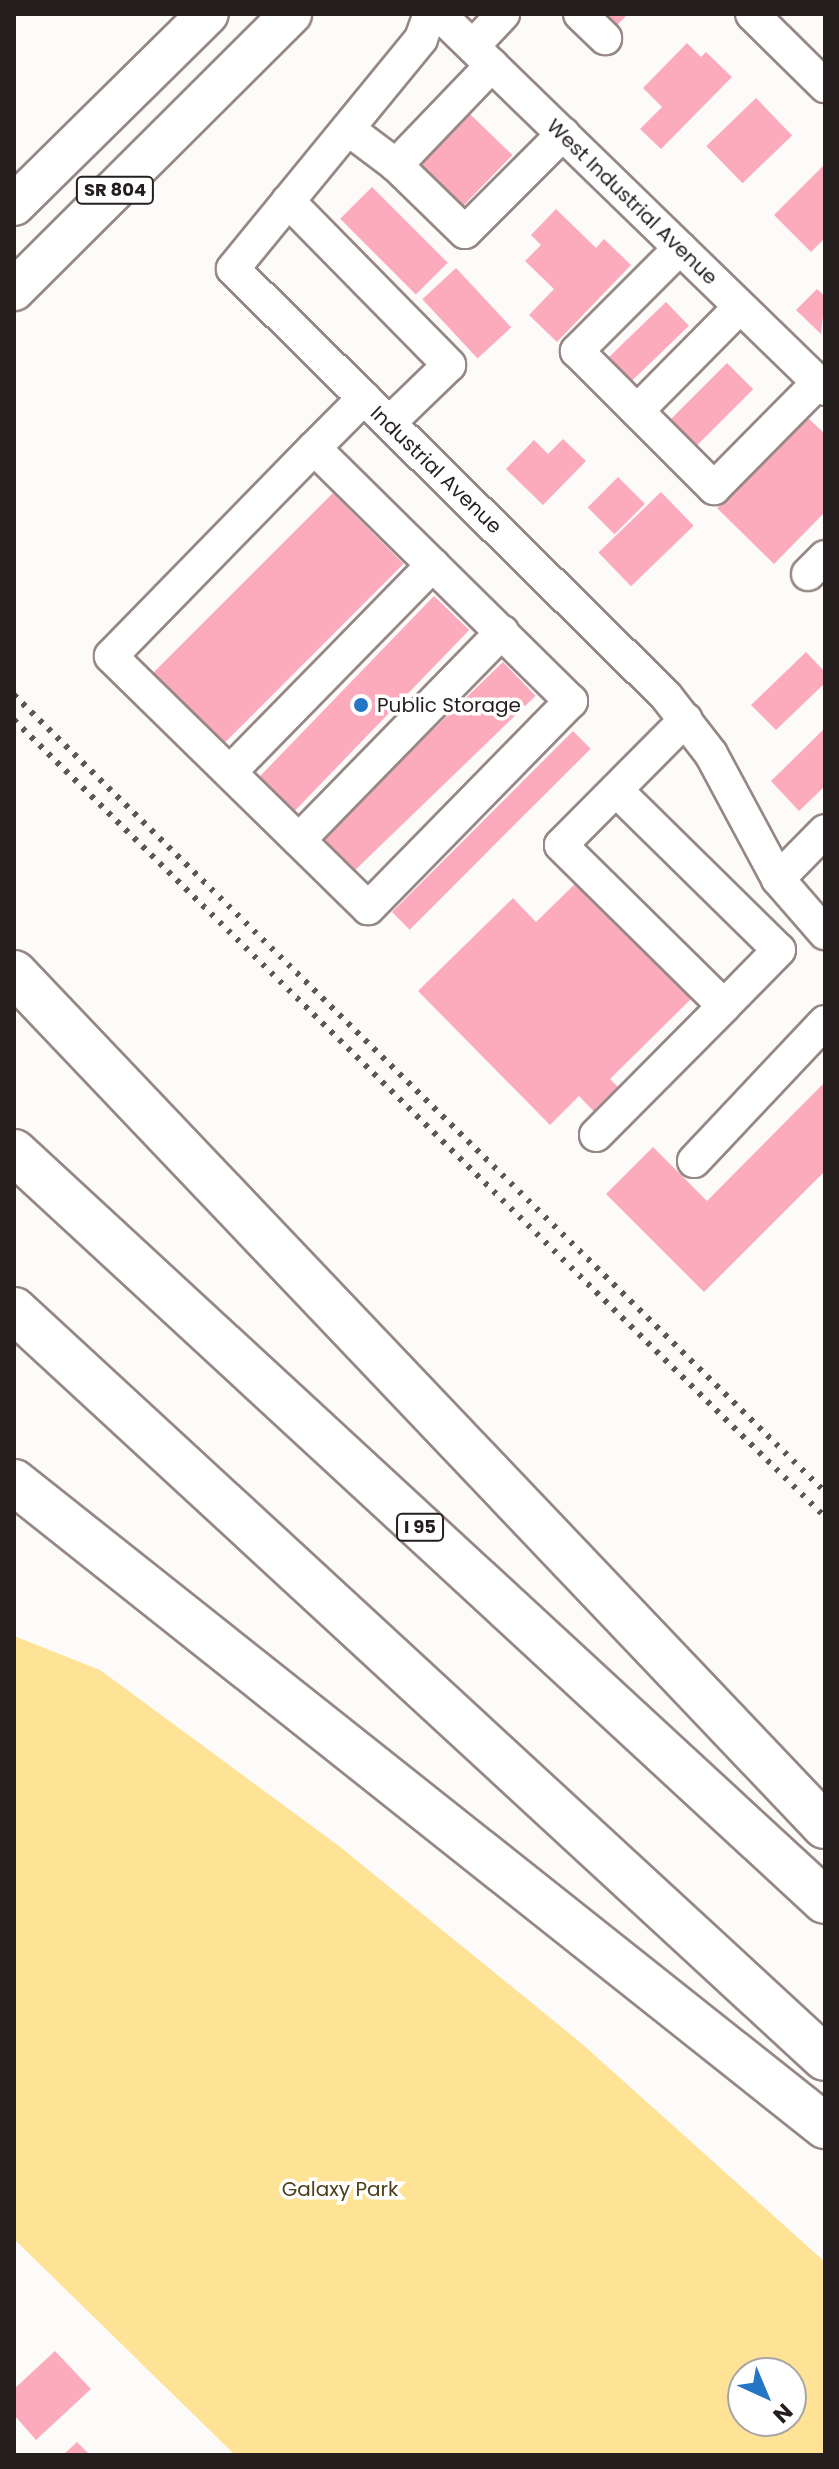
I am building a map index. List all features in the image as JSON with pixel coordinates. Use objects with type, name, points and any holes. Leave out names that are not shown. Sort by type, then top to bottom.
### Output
[{"type":"highway","points":[[14,973],[825,1826]]},
{"type":"highway","name":"I 95","points":[[14,1152],[825,1901]]},
{"type":"highway","points":[[14,1310],[825,2058]]},
{"type":"highway","points":[[14,1482],[825,2126]]},
{"type":"main road","name":"SR 804","points":[[14,205],[208,14]]},
{"type":"main road","name":"SR 804","points":[[14,290],[291,14]]},
{"type":"street","name":"Industrial Avenue","points":[[430,14],[421,39],[233,269],[686,719],[711,754],[778,879],[825,933]]},
{"type":"street","name":"West Industrial Avenue","points":[[439,14],[822,386]]},
{"type":"street","points":[[396,165],[482,56],[503,14]]},
{"type":"street","points":[[580,14],[605,38]]},
{"type":"street","points":[[752,14],[825,86]]},
{"type":"street","points":[[348,129],[396,165],[465,232],[563,134]]},
{"type":"street","points":[[288,201],[449,365],[389,423]]},
{"type":"street","points":[[680,248],[577,351],[714,488],[822,386]]},
{"type":"street","points":[[637,411],[740,307]]},
{"type":"street","points":[[314,448],[571,701],[368,908],[111,656],[314,448],[364,398]]},
{"type":"street","points":[[230,772],[433,565]]},
{"type":"street","points":[[299,840],[502,632]]},
{"type":"street","points":[[686,719],[561,845],[724,1006]]},
{"type":"street","points":[[596,1135],[779,950],[616,790]]},
{"type":"street","points":[[778,879],[825,831]]},
{"type":"street","points":[[694,1161],[825,1022]]},
{"type":"green space","name":"Galaxy Park","points":[[14,1636],[100,1670],[339,1846],[581,2043],[825,2262],[825,2455],[235,2455],[14,2239]]},
{"type":"building","points":[[593,14],[628,14],[611,31]]},
{"type":"building","points":[[687,43],[701,57],[706,52],[732,77],[661,149],[640,129],[662,107],[643,88]]},
{"type":"building","points":[[756,98],[792,135],[742,183],[706,146]]},
{"type":"building","points":[[470,114],[512,155],[457,213],[414,172]]},
{"type":"building","points":[[823,166],[825,238],[811,252],[774,215]]},
{"type":"building","points":[[372,187],[448,263],[416,294],[340,219]]},
{"type":"building","points":[[556,209],[596,248],[604,239],[631,265],[557,342],[529,315],[554,289],[525,261],[541,245],[531,235]]},
{"type":"building","points":[[456,268],[511,327],[478,359],[422,299]]},
{"type":"building","points":[[817,289],[825,296],[821,334],[796,310]]},
{"type":"building","points":[[666,302],[689,326],[631,382],[608,358]]},
{"type":"building","points":[[727,363],[753,389],[687,455],[661,429]]},
{"type":"building","points":[[806,416],[825,434],[825,512],[774,564],[717,508]]},
{"type":"building","points":[[563,439],[586,461],[543,505],[506,469],[534,440],[548,454]]},
{"type":"building","points":[[618,477],[645,504],[614,534],[588,507]]},
{"type":"building","points":[[661,492],[694,526],[631,586],[598,552]]},
{"type":"building","points":[[333,493],[404,564],[223,745],[152,674]]},
{"type":"building","name":"Public Storage","points":[[434,596],[469,630],[291,815],[255,781]]},
{"type":"building","points":[[806,652],[825,672],[825,683],[776,730],[751,705]]},
{"type":"building","points":[[503,662],[536,696],[351,874],[318,841]]},
{"type":"building","points":[[825,728],[825,786],[799,811],[771,781]]},
{"type":"building","points":[[573,731],[591,749],[410,930],[392,912]]},
{"type":"building","points":[[576,883],[691,999],[610,1079],[626,1095],[601,1119],[579,1096],[550,1125],[418,991],[513,898],[536,922]]},
{"type":"building","points":[[825,1082],[825,1171],[704,1292],[606,1194],[653,1147],[707,1201]]},
{"type":"building","points":[[55,2351],[91,2389],[36,2440],[14,2415],[14,2389]]},
{"type":"building","points":[[77,2442],[90,2455],[63,2455]]},
{"type":"railway","points":[[14,695],[825,1492]]},
{"type":"railway","points":[[14,720],[825,1517]]},
{"type":"place","name":"Public Storage","points":[[361,705]]}]
